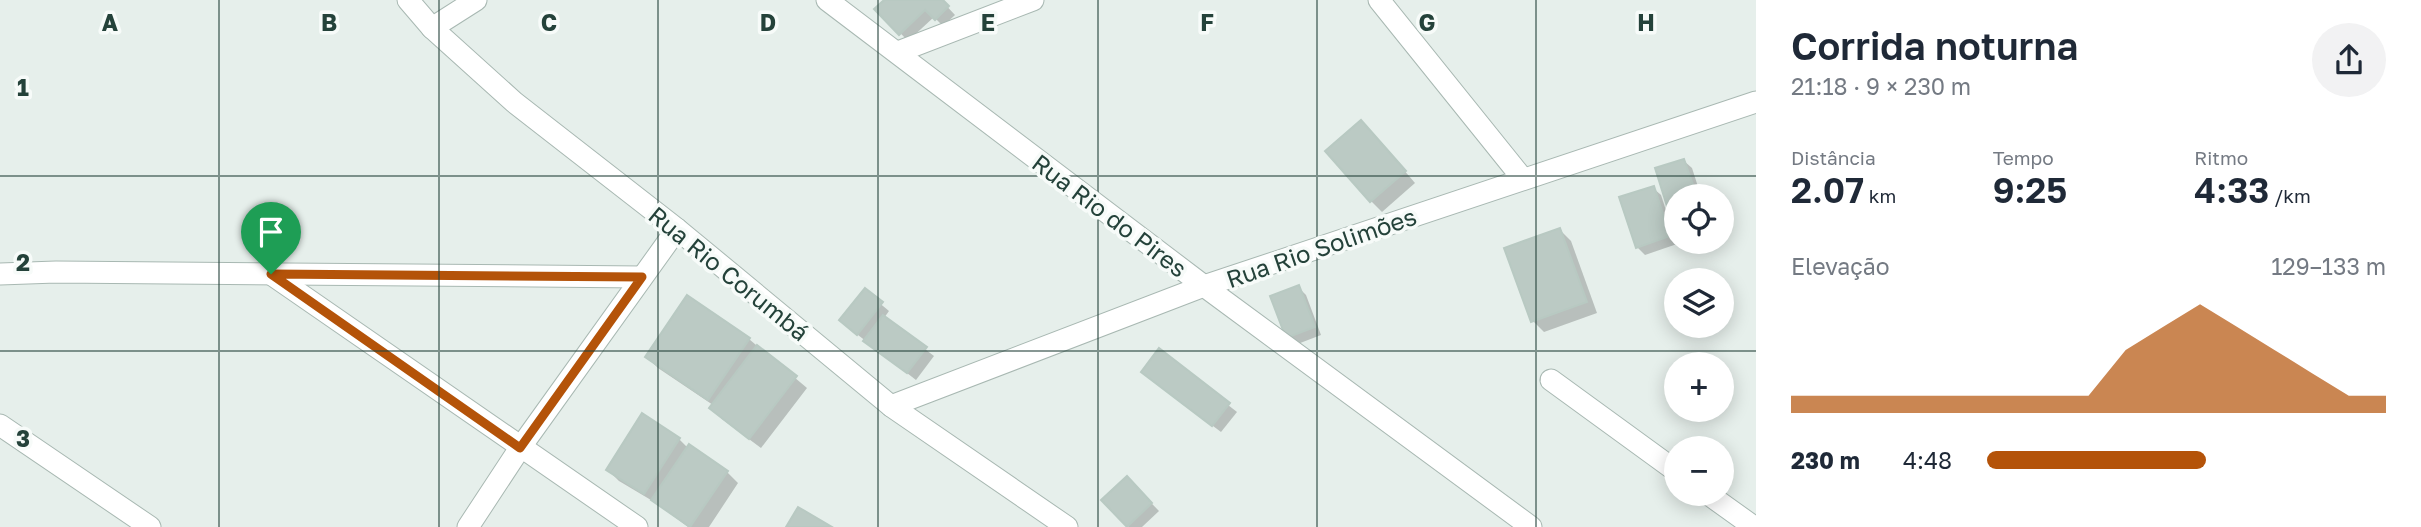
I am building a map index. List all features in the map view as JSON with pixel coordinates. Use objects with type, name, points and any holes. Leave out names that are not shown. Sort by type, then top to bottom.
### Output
[{"type":"street","name":"Rua Rio Corumbá","points":[[408,0],[432,27],[514,102],[677,229],[891,406],[1067,527]]},
{"type":"street","points":[[432,27],[476,0]]},
{"type":"street","name":"Rua Rio do Pires","points":[[827,0],[1204,286],[1531,527]]},
{"type":"street","points":[[898,52],[1034,0]]},
{"type":"street","points":[[1379,0],[1523,179]]},
{"type":"street","name":"Rua Rio Solimões","points":[[891,406],[1204,286],[1756,102]]},
{"type":"street","points":[[468,527],[520,448],[677,229]]},
{"type":"street","points":[[0,274],[69,272],[642,277]]},
{"type":"street","points":[[271,274],[637,527]]},
{"type":"street","points":[[1551,380],[1664,462]]},
{"type":"street","points":[[0,425],[150,527]]},
{"type":"street","points":[[1725,506],[1754,527]]},
{"type":"building","points":[[884,0],[943,0],[949,6],[935,20],[925,10],[899,35],[874,9]]},
{"type":"building","points":[[1361,120],[1406,171],[1370,202],[1325,151]]},
{"type":"building","points":[[1684,159],[1693,184],[1664,184],[1664,197],[1655,168]]},
{"type":"building","points":[[1654,186],[1664,217],[1664,238],[1636,248],[1619,197]]},
{"type":"building","points":[[1560,228],[1587,302],[1531,322],[1504,248]]},
{"type":"building","points":[[1299,285],[1315,327],[1286,338],[1270,296]]},
{"type":"building","points":[[865,288],[883,302],[857,335],[839,320]]},
{"type":"building","points":[[687,295],[750,338],[708,400],[645,357]]},
{"type":"building","points":[[883,315],[927,347],[907,373],[863,341]]},
{"type":"building","points":[[757,345],[797,376],[749,439],[709,408]]},
{"type":"building","points":[[1159,348],[1230,403],[1212,426],[1141,372]]},
{"type":"building","points":[[642,413],[680,438],[644,494],[606,470]]},
{"type":"building","points":[[689,444],[728,471],[690,527],[651,500]]},
{"type":"building","points":[[1127,476],[1152,503],[1127,527],[1101,500]]},
{"type":"building","points":[[798,507],[832,527],[786,527]]},
{"type":"route","points":[[271,274],[457,275],[642,277],[520,448],[271,274]]}]
